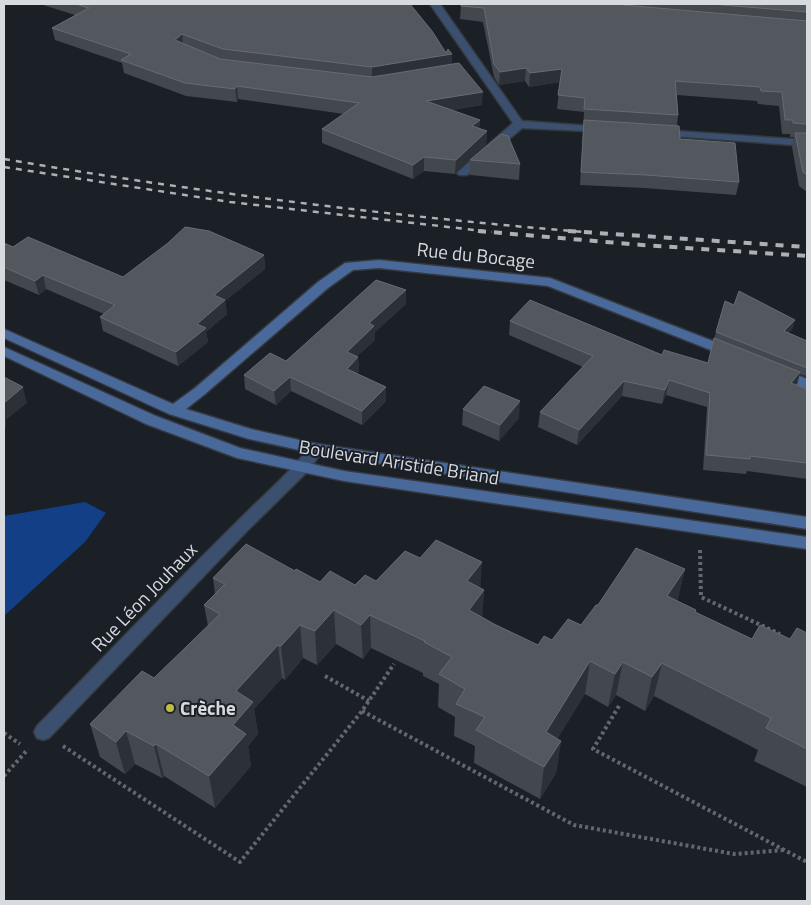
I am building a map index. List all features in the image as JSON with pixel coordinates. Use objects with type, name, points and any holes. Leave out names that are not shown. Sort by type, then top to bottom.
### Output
[{"type":"main road","name":"Rue du Bocage","points":[[174,410],[200,392],[323,285],[350,266],[379,264],[550,282],[745,359]]},
{"type":"main road","name":"Boulevard Aristide Briand","points":[[4,333],[174,410],[249,434],[317,449],[807,523]]},
{"type":"main road","name":"Boulevard Aristide Briand","points":[[4,351],[151,420],[237,453],[344,476],[807,543]]},
{"type":"main road","points":[[772,370],[807,384]]},
{"type":"street","points":[[433,4],[474,69],[518,124]]},
{"type":"street","points":[[463,173],[518,124],[618,130]]},
{"type":"street","points":[[648,132],[807,143]]},
{"type":"street","name":"Rue Léon Jouhaux","points":[[43,732],[247,521],[302,468],[317,449]]},
{"type":"path","points":[[700,528],[701,597],[781,635]]},
{"type":"path","points":[[4,776],[43,732],[240,862],[362,711],[394,664]]},
{"type":"path","points":[[325,676],[369,701]]},
{"type":"path","points":[[619,706],[593,749],[807,862]]},
{"type":"path","points":[[362,711],[574,825],[734,854],[785,850]]},
{"type":"path","points":[[4,733],[28,749]]},
{"type":"water","points":[[85,502],[106,513],[85,542],[4,616],[4,516]]},
{"type":"building","points":[[76,4],[410,4],[432,31],[446,53],[448,49],[452,54],[372,67],[223,49],[182,34],[175,40],[220,59],[372,77],[459,63],[483,92],[426,101],[480,120],[472,126],[487,131],[456,160],[424,157],[413,165],[322,129],[359,103],[237,86],[235,89],[185,83],[121,60],[131,54],[52,28],[89,8]]},
{"type":"building","points":[[461,4],[623,4],[807,21],[807,124],[793,123],[793,120],[785,120],[782,92],[761,91],[760,87],[675,81],[678,115],[584,109],[585,98],[558,95],[562,69],[530,73],[526,68],[500,72],[494,64],[484,8],[461,6]]},
{"type":"building","points":[[711,4],[807,4],[807,12]]},
{"type":"building","points":[[584,120],[679,126],[680,139],[735,143],[739,182],[581,172]]},
{"type":"building","points":[[795,133],[807,133],[807,175],[803,172]]},
{"type":"building","points":[[501,134],[508,136],[520,164],[470,160]]},
{"type":"building","points":[[185,227],[209,231],[264,255],[214,295],[225,300],[197,324],[206,328],[176,352],[100,317],[115,305],[43,275],[35,281],[4,267],[4,243],[13,247],[28,237],[123,277],[168,243]]},
{"type":"building","points":[[376,280],[406,290],[369,323],[374,326],[347,352],[358,357],[347,369],[386,387],[362,411],[290,377],[274,391],[244,375],[270,353],[286,361]]},
{"type":"building","points":[[739,291],[795,320],[784,331],[807,341],[807,368],[716,332],[725,301],[734,305]]},
{"type":"building","points":[[530,300],[662,355],[664,350],[708,363],[714,338],[800,372],[791,383],[807,389],[807,463],[750,456],[750,459],[706,455],[710,393],[669,380],[665,390],[624,381],[579,430],[540,412],[593,356],[510,321]]},
{"type":"building","points":[[4,377],[23,387],[4,403]]},
{"type":"building","points":[[484,386],[520,401],[500,425],[463,409]]},
{"type":"building","points":[[436,540],[482,562],[467,581],[484,590],[469,610],[538,645],[544,636],[552,640],[568,619],[581,625],[596,605],[598,605],[636,548],[685,569],[667,596],[696,610],[695,612],[752,639],[760,625],[790,639],[797,628],[807,633],[807,749],[766,728],[771,718],[662,663],[652,677],[623,662],[615,674],[590,661],[546,732],[561,741],[544,767],[476,730],[485,717],[456,704],[465,689],[439,674],[452,657],[425,641],[370,615],[361,625],[334,610],[315,631],[300,625],[281,646],[278,645],[236,691],[253,702],[233,725],[246,734],[209,776],[156,744],[154,746],[126,731],[116,742],[90,724],[142,671],[154,678],[220,614],[204,605],[225,584],[213,578],[246,544],[295,571],[296,569],[320,582],[330,571],[355,585],[365,575],[376,581],[405,551],[420,558]]},
{"type":"railway","points":[[4,159],[148,182],[293,202],[365,211],[583,232]]},
{"type":"railway","points":[[4,167],[230,202],[492,232]]},
{"type":"railway","points":[[478,231],[642,245],[807,256]]},
{"type":"railway","points":[[568,231],[807,247]]},
{"type":"place","name":"Crèche","points":[[170,708]]}]
